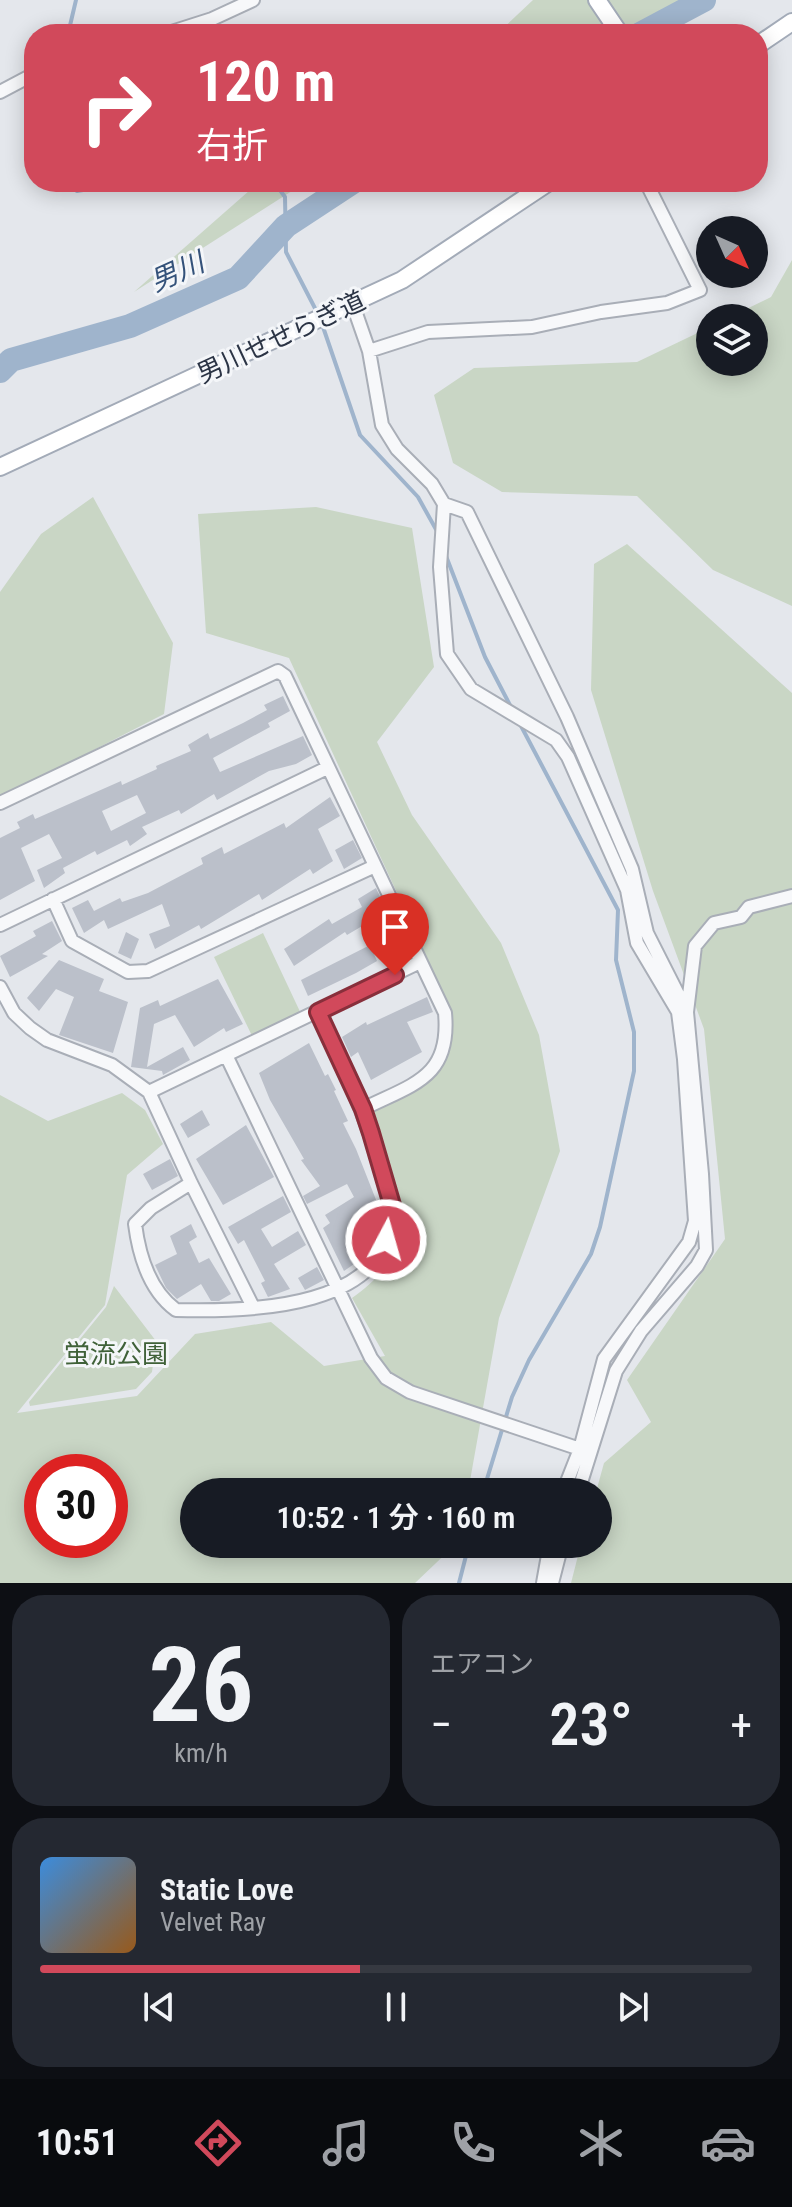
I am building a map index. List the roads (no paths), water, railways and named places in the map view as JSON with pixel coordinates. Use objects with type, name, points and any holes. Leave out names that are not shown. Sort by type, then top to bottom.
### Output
[{"type":"main road","points":[[597,0],[613,24]]},
{"type":"main road","points":[[768,38],[792,22]]},
{"type":"main road","name":"男川せせらぎ道","points":[[0,467],[402,280],[534,192]]},
{"type":"street","points":[[196,24],[253,0]]},
{"type":"street","points":[[0,92],[24,79]]},
{"type":"street","points":[[369,351],[437,331],[532,327],[601,312],[667,303],[700,290],[651,192]]},
{"type":"street","points":[[353,305],[369,351],[382,425],[397,449],[432,484],[444,504],[440,567],[447,654],[471,689],[556,740],[568,757],[627,890],[637,943],[678,1012],[695,1221],[689,1242],[604,1359],[580,1449],[569,1478]]},
{"type":"street","points":[[444,504],[467,512],[500,574],[567,717],[632,869],[647,933],[687,1012]]},
{"type":"street","points":[[0,803],[278,671],[285,676],[445,1013],[447,1035],[443,1053],[432,1070],[419,1081],[363,1109]]},
{"type":"street","points":[[0,925],[327,768]]},
{"type":"street","points":[[53,899],[72,941],[86,952],[128,972],[148,971],[375,866]]},
{"type":"street","points":[[582,1478],[616,1371],[641,1331],[697,1266],[706,1250],[687,1012],[695,946],[714,923],[741,917],[749,907],[792,896]]},
{"type":"street","points":[[149,1092],[420,962]]},
{"type":"street","points":[[0,987],[14,1013],[47,1040],[112,1065],[149,1092],[253,1307]]},
{"type":"street","points":[[191,1183],[151,1208],[135,1224],[138,1252],[156,1288],[176,1310],[253,1307],[318,1298],[340,1289],[372,1268],[386,1240],[392,1205],[363,1109],[318,1012]]},
{"type":"street","points":[[226,1055],[371,1358],[386,1378],[410,1392],[580,1449]]},
{"type":"street","points":[[543,1583],[547,1558]]},
{"type":"street","points":[[552,1583],[558,1558]]},
{"type":"waterway","points":[[70,24],[76,0]]},
{"type":"waterway","name":"男川","points":[[659,24],[704,0]]},
{"type":"waterway","points":[[281,192],[285,197],[286,252],[319,316]]},
{"type":"waterway","name":"男川","points":[[0,371],[11,360],[130,326],[238,278],[286,226],[338,192]]},
{"type":"waterway","points":[[322,324],[360,435],[418,497],[438,533]]},
{"type":"waterway","points":[[446,556],[485,657],[512,709]]},
{"type":"waterway","points":[[487,1478],[512,1397],[529,1360],[591,1254],[600,1227],[634,1071],[634,1032],[616,960],[618,910],[520,724]]},
{"type":"waterway","points":[[459,1583],[465,1558]]},
{"type":"park label","name":"蛍流公園","points":[[116,1354]]}]
